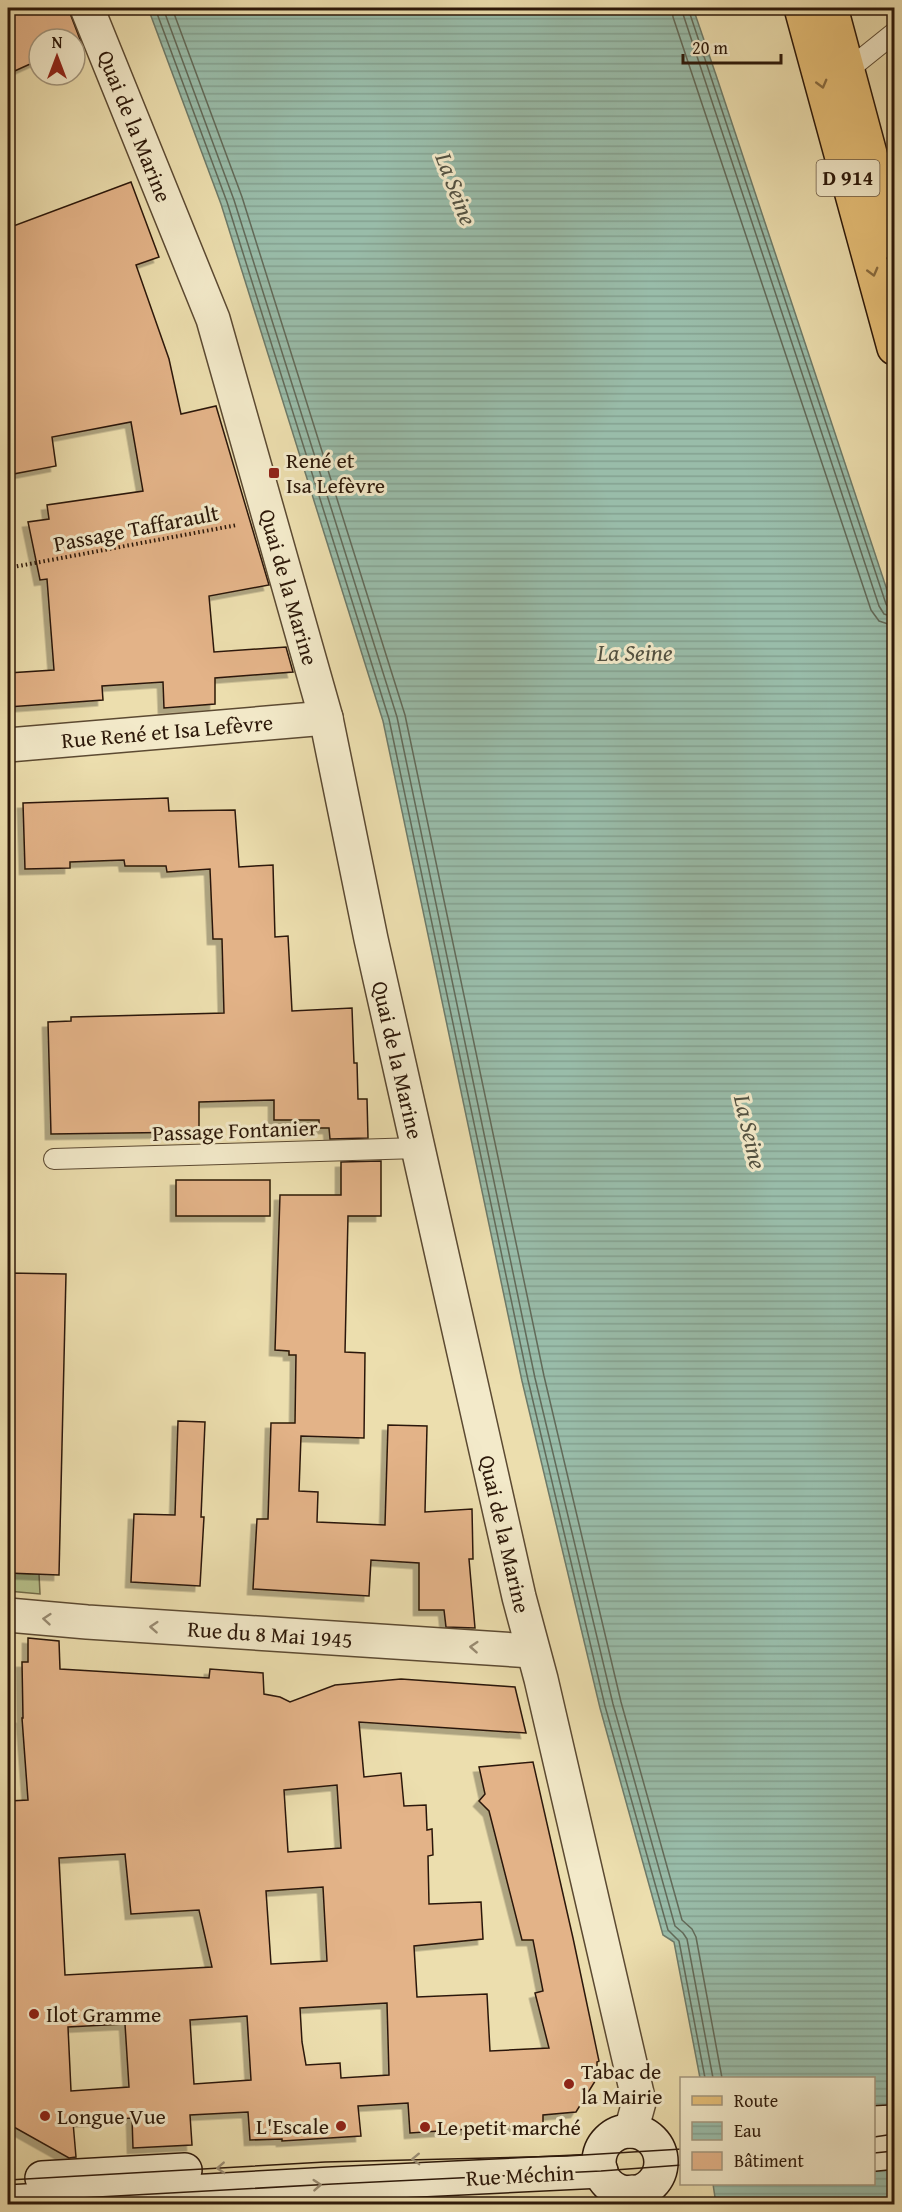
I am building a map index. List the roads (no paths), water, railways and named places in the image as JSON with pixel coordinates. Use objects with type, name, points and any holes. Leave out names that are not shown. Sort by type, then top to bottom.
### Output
[{"type":"main road","name":"D 914","points":[[801,8],[894,348]]},
{"type":"main road","name":"D 914","points":[[831,8],[894,243]]},
{"type":"street","name":"Quai de la Marine","points":[[87,8],[213,319],[326,718],[371,939],[532,1651],[541,1679],[639,2102],[661,2147]]},
{"type":"street","name":"Rue René et Isa Lefèvre","points":[[8,745],[326,718]]},
{"type":"street","name":"Rue du 8 Mai 1945","points":[[8,1615],[532,1651]]},
{"type":"street","points":[[875,2123],[894,2122]]},
{"type":"street","points":[[623,2132],[661,2147],[657,2176],[651,2184],[634,2198],[613,2187],[601,2163],[608,2140],[623,2132]]},
{"type":"street","points":[[875,2154],[894,2152]]},
{"type":"street","name":"Rue Méchin","points":[[8,2180],[388,2159],[601,2163]]},
{"type":"street","name":"Rue Méchin","points":[[8,2202],[392,2193],[601,2163]]},
{"type":"lane","points":[[848,70],[894,33]]},
{"type":"lane","name":"Passage Fontanier","points":[[54,1159],[418,1148]]},
{"type":"water","name":"La Seine","points":[[148,8],[693,8],[894,611],[894,2204],[716,2204],[713,2185],[875,2185],[875,2077],[700,2077],[674,1942],[663,1935],[600,1708],[522,1381],[383,721],[221,204]]},
{"type":"tram line","points":[[875,2137],[894,2134]]},
{"type":"tram line","points":[[8,2180],[325,2162],[567,2156],[680,2149]]},
{"type":"tram line","points":[[875,2153],[894,2151]]},
{"type":"tram line","points":[[8,2202],[680,2165]]},
{"type":"place","name":"René et Isa Lefèvre","points":[[274,473]]},
{"type":"place","name":"Ilot Gramme","points":[[34,2014]]},
{"type":"place","name":"Tabac de la Mairie","points":[[569,2084]]},
{"type":"place","name":"Longue Vue","points":[[45,2116]]},
{"type":"place","name":"L'Escale","points":[[341,2126]]},
{"type":"place","name":"Le petit marché","points":[[425,2127]]}]
